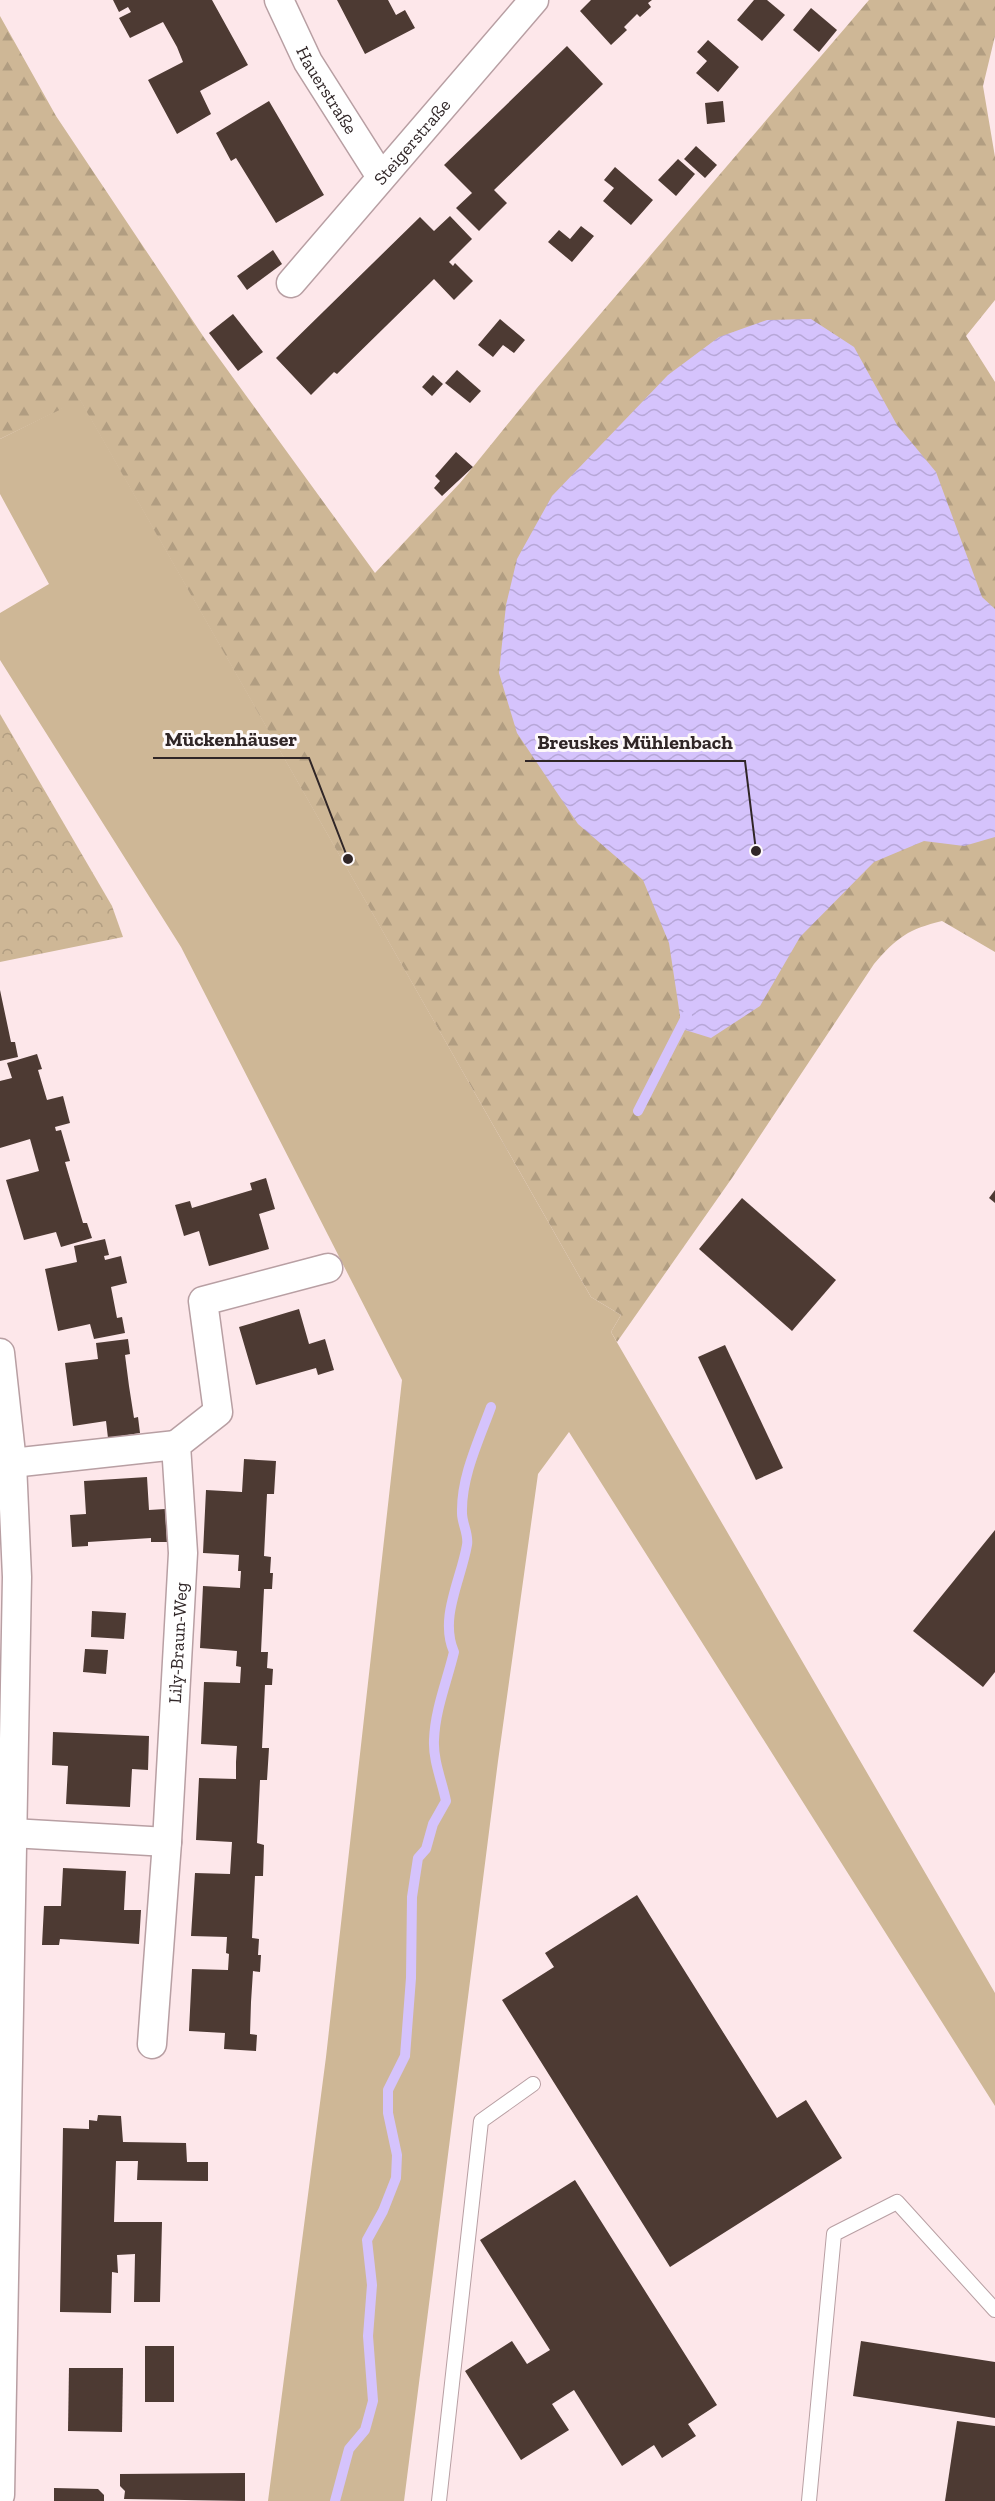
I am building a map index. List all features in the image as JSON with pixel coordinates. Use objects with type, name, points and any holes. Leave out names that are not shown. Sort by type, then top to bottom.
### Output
[{"type":"street","name":"Hauerstraße","points":[[279,0],[308,62],[381,177]]},
{"type":"street","name":"Steigerstraße","points":[[291,283],[534,0]]},
{"type":"street","points":[[12,1463],[176,1445],[218,1412],[203,1301],[328,1268]]},
{"type":"street","points":[[0,1353],[12,1463],[9,1577],[12,1833],[2,2278],[0,2495]]},
{"type":"street","name":"Lily-Braun-Weg","points":[[152,2044],[167,1842],[183,1553],[176,1445]]},
{"type":"street","points":[[12,1833],[167,1842]]},
{"type":"lane","points":[[439,2501],[482,2121],[533,2084]]},
{"type":"lane","points":[[809,2501],[834,2234],[897,2202],[995,2310]]},
{"type":"green space","points":[[869,0],[995,0],[995,36],[983,86],[995,157],[995,300],[966,336],[995,382],[995,952],[942,921],[904,935],[882,955],[732,1178],[617,1342],[611,1332],[621,1315],[591,1297],[80,400],[0,439],[0,16],[56,116],[205,339],[375,573],[460,483],[537,388]]},
{"type":"green space","points":[[80,399],[591,1297],[621,1315],[611,1332],[995,1993],[995,2106],[569,1432],[538,1474],[498,1761],[404,2501],[268,2501],[326,2057],[402,1380],[181,947],[0,660],[0,613],[49,584],[0,494],[0,439]]},
{"type":"green space","points":[[0,714],[112,906],[123,937],[0,962]]},
{"type":"water","points":[[811,319],[854,347],[897,425],[936,472],[982,597],[995,609],[995,837],[964,846],[924,841],[874,862],[800,937],[760,1006],[711,1038],[682,1029],[669,943],[643,880],[578,824],[517,733],[499,673],[506,605],[517,559],[552,496],[668,375],[719,337],[767,320]]},
{"type":"building","points":[[113,0],[212,0],[248,65],[200,91],[211,114],[177,134],[148,80],[183,62],[177,47],[163,22],[130,38],[119,18],[131,12],[128,7],[119,12]]},
{"type":"building","points":[[337,0],[388,0],[396,15],[405,10],[415,28],[365,54]]},
{"type":"building","points":[[591,0],[652,0],[648,3],[651,7],[640,17],[637,14],[624,27],[627,30],[611,45],[580,11]]},
{"type":"building","points":[[754,0],[767,0],[785,15],[762,41],[737,20]]},
{"type":"building","points":[[811,8],[837,30],[819,52],[793,30]]},
{"type":"building","points":[[708,40],[739,67],[718,92],[696,73],[707,61],[697,52]]},
{"type":"building","points":[[567,46],[603,84],[494,190],[507,203],[479,231],[456,208],[472,193],[444,165]]},
{"type":"building","points":[[269,101],[324,195],[276,223],[236,158],[231,161],[216,133]]},
{"type":"building","points":[[723,101],[725,122],[707,124],[705,103]]},
{"type":"building","points":[[696,146],[717,165],[705,178],[684,159]]},
{"type":"building","points":[[678,159],[695,174],[676,196],[658,180]]},
{"type":"building","points":[[615,167],[653,200],[631,225],[603,201],[614,188],[604,180]]},
{"type":"building","points":[[450,216],[472,239],[449,262],[453,266],[455,263],[473,281],[454,300],[434,279],[337,374],[334,372],[311,395],[276,358],[420,217],[434,231]]},
{"type":"building","points":[[581,226],[594,236],[572,262],[548,242],[559,230],[570,239]]},
{"type":"building","points":[[273,250],[282,264],[247,290],[237,276]]},
{"type":"building","points":[[233,314],[263,352],[238,371],[209,333]]},
{"type":"building","points":[[500,319],[525,340],[514,353],[503,345],[493,357],[478,345]]},
{"type":"building","points":[[457,370],[481,391],[470,403],[445,383]]},
{"type":"building","points":[[433,375],[443,384],[432,396],[422,387]]},
{"type":"building","points":[[456,452],[473,467],[442,496],[434,488],[440,481],[435,476]]},
{"type":"building","points":[[0,990],[11,1042],[15,1042],[18,1057],[0,1061]]},
{"type":"building","points":[[37,1054],[42,1069],[38,1070],[47,1100],[63,1096],[70,1123],[55,1127],[56,1131],[61,1130],[70,1161],[65,1162],[83,1223],[87,1223],[92,1238],[61,1247],[56,1232],[24,1240],[6,1180],[39,1171],[30,1139],[0,1148],[0,1081],[12,1078],[7,1063]]},
{"type":"building","points":[[266,1178],[275,1209],[259,1214],[269,1249],[209,1266],[199,1231],[184,1236],[175,1205],[190,1201],[192,1208],[252,1190],[250,1183]]},
{"type":"building","points":[[995,1190],[995,1203],[989,1198]]},
{"type":"building","points":[[742,1198],[836,1280],[792,1331],[699,1249]]},
{"type":"building","points":[[105,1239],[109,1255],[104,1256],[105,1260],[121,1256],[127,1283],[111,1287],[117,1318],[122,1317],[125,1333],[94,1339],[90,1324],[58,1331],[45,1269],[77,1262],[74,1246]]},
{"type":"building","points":[[299,1309],[309,1344],[325,1339],[334,1370],[318,1375],[316,1368],[256,1385],[239,1327]]},
{"type":"building","points":[[128,1339],[130,1354],[125,1355],[134,1418],[138,1417],[140,1433],[108,1438],[106,1421],[73,1426],[65,1363],[98,1359],[96,1343]]},
{"type":"building","points":[[725,1345],[783,1468],[756,1480],[698,1357]]},
{"type":"building","points":[[244,1459],[276,1461],[274,1494],[267,1494],[264,1556],[271,1557],[270,1573],[273,1573],[272,1589],[264,1589],[261,1652],[268,1652],[267,1668],[273,1669],[272,1685],[265,1685],[262,1748],[269,1748],[267,1780],[260,1780],[257,1843],[264,1845],[263,1876],[255,1876],[252,1938],[259,1939],[258,1955],[261,1955],[260,1972],[253,1971],[251,2002],[250,2034],[257,2035],[256,2051],[224,2049],[225,2033],[189,2031],[192,1969],[228,1970],[229,1954],[226,1953],[227,1937],[191,1936],[195,1873],[230,1874],[232,1842],[196,1840],[199,1778],[236,1779],[237,1746],[201,1744],[204,1682],[240,1683],[241,1667],[236,1666],[237,1651],[200,1648],[203,1586],[240,1588],[241,1571],[238,1571],[239,1555],[203,1553],[206,1490],[242,1492]]},
{"type":"building","points":[[147,1477],[149,1510],[165,1509],[167,1542],[151,1542],[151,1538],[88,1542],[88,1546],[72,1547],[70,1515],[86,1514],[84,1481]]},
{"type":"building","points":[[995,1530],[995,1672],[983,1687],[913,1631]]},
{"type":"building","points":[[92,1611],[126,1613],[124,1639],[91,1637]]},
{"type":"building","points":[[85,1649],[108,1650],[106,1674],[83,1672]]},
{"type":"building","points":[[53,1732],[149,1736],[148,1770],[132,1769],[130,1807],[66,1804],[68,1766],[52,1765]]},
{"type":"building","points":[[63,1868],[126,1871],[124,1910],[141,1910],[139,1944],[60,1939],[59,1945],[42,1945],[44,1906],[61,1906]]},
{"type":"building","points":[[637,1895],[777,2118],[806,2100],[842,2158],[670,2267],[502,2000],[554,1967],[545,1953]]},
{"type":"building","points":[[98,2115],[121,2116],[123,2142],[186,2143],[187,2162],[208,2162],[208,2181],[137,2180],[138,2161],[116,2161],[114,2222],[162,2222],[160,2302],[134,2302],[135,2254],[117,2255],[118,2273],[112,2272],[111,2313],[60,2312],[63,2128],[89,2129],[89,2120],[97,2121]]},
{"type":"building","points":[[575,2180],[717,2405],[688,2424],[696,2436],[662,2458],[654,2445],[622,2466],[574,2390],[552,2404],[569,2430],[521,2460],[465,2371],[512,2341],[527,2364],[550,2350],[480,2240]]},
{"type":"building","points":[[861,2341],[995,2362],[995,2418],[853,2396]]},
{"type":"building","points":[[145,2346],[174,2346],[174,2402],[145,2402]]},
{"type":"building","points":[[69,2368],[123,2368],[122,2432],[68,2431]]},
{"type":"building","points":[[957,2421],[995,2426],[995,2501],[945,2501]]},
{"type":"building","points":[[245,2473],[245,2501],[124,2499],[125,2491],[120,2486],[120,2474]]},
{"type":"building","points":[[54,2488],[98,2489],[104,2495],[104,2501],[54,2501]]},
{"type":"waterway","points":[[638,1111],[687,1015]]},
{"type":"waterway","points":[[335,2501],[349,2449],[365,2430],[373,2401],[368,2336],[372,2285],[367,2240],[383,2211],[396,2178],[397,2155],[388,2113],[388,2090],[405,2056],[411,1978],[412,1897],[418,1858],[426,1849],[433,1824],[446,1801],[436,1763],[434,1740],[439,1707],[454,1652],[450,1639],[450,1612],[467,1545],[462,1499],[472,1459],[491,1407]]},
{"type":"place","name":"Breuskes Mühlenbach","points":[[756,851]]},
{"type":"place","name":"Mückenhäuser","points":[[348,859]]}]
